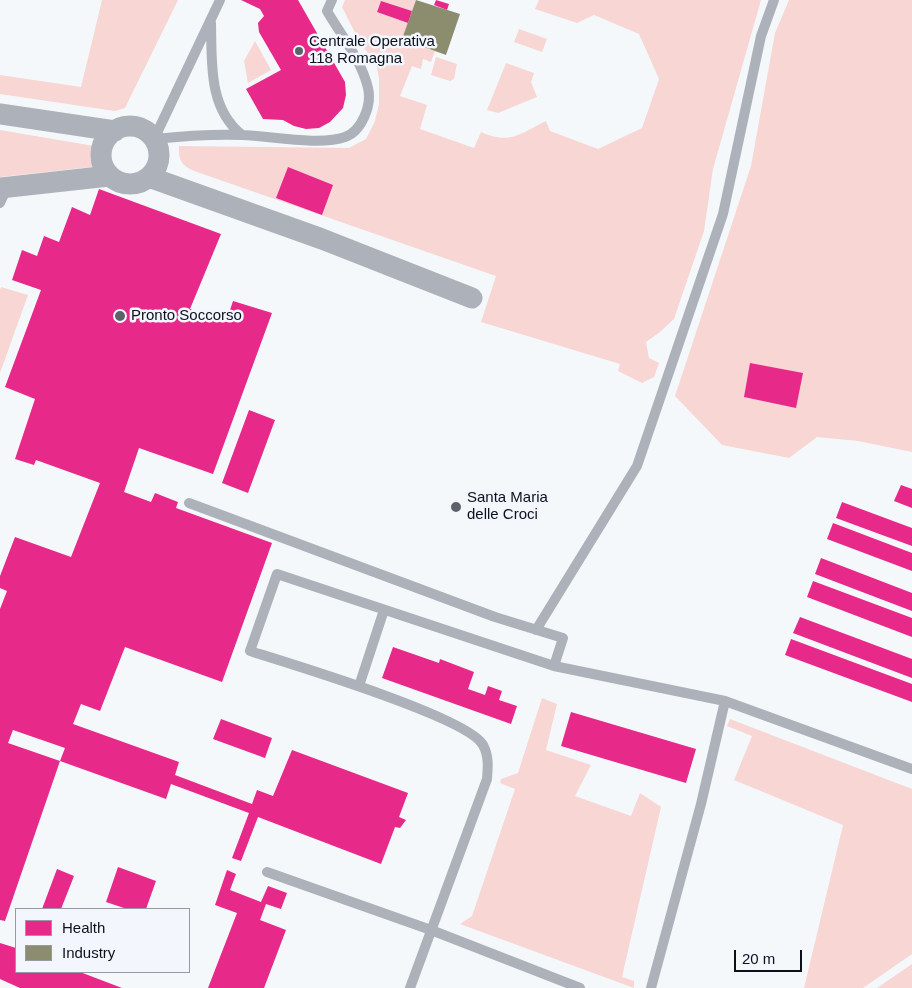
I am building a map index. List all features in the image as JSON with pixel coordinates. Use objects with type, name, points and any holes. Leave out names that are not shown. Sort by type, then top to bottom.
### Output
[{"type":"street","points":[[0,114],[115,131],[132,126],[141,128],[154,139],[159,155],[158,163],[149,177],[133,184],[125,184],[109,176],[2,193]]},
{"type":"street","points":[[109,176],[102,161],[101,152],[104,144],[115,131]]},
{"type":"street","points":[[149,177],[322,240],[472,298]]},
{"type":"lane","points":[[220,0],[154,139],[242,135],[332,141],[348,136],[360,126],[367,109],[369,90],[362,71],[327,11],[332,0]]},
{"type":"lane","points":[[536,630],[637,466],[723,214],[761,36],[774,0]]},
{"type":"lane","points":[[211,20],[213,76],[216,93],[229,124],[242,135]]},
{"type":"lane","points":[[189,502],[536,630],[563,638],[554,666]]},
{"type":"lane","points":[[410,988],[487,779],[489,760],[483,744],[462,728],[359,686],[250,651],[277,574],[554,666],[725,701],[912,769]]},
{"type":"lane","points":[[359,686],[384,610]]},
{"type":"lane","points":[[651,988],[701,804],[725,701]]},
{"type":"lane","points":[[267,872],[431,930],[580,988]]},
{"type":"shaded area","points":[[102,0],[178,0],[125,108],[115,111],[0,94],[0,75],[81,87]]},
{"type":"shaded area","points":[[345,0],[416,0],[412,11],[381,1],[377,12],[408,23],[402,39],[435,51],[431,62],[423,59],[421,69],[412,66],[400,96],[427,105],[420,129],[474,148],[481,132],[500,138],[508,138],[521,134],[546,121],[550,131],[598,149],[642,128],[659,79],[639,34],[594,15],[577,23],[535,9],[539,0],[761,0],[713,169],[704,231],[674,319],[646,342],[649,358],[659,363],[654,377],[642,383],[618,371],[620,364],[481,322],[496,276],[197,172],[182,163],[179,156],[179,146],[349,148],[366,139],[375,121],[379,104],[379,78],[376,63],[360,43],[342,7]]},
{"type":"shaded area","points":[[789,0],[912,0],[912,452],[858,441],[817,437],[789,458],[722,445],[675,396],[751,166],[775,33]]},
{"type":"shaded area","points":[[519,29],[547,39],[542,52],[514,42]]},
{"type":"shaded area","points":[[255,41],[271,70],[248,83],[244,61]]},
{"type":"shaded area","points":[[436,57],[457,64],[454,79],[450,81],[431,75]]},
{"type":"shaded area","points":[[506,63],[534,73],[531,82],[537,97],[498,113],[487,110]]},
{"type":"shaded area","points":[[0,130],[94,146],[92,167],[0,177]]},
{"type":"shaded area","points":[[1,287],[28,295],[0,373],[0,290]]},
{"type":"shaded area","points":[[542,698],[557,704],[546,750],[591,765],[575,796],[631,816],[640,793],[661,807],[622,977],[634,981],[634,988],[460,924],[472,916],[515,789],[500,783],[501,779],[518,773]]},
{"type":"shaded area","points":[[730,719],[912,789],[912,954],[863,988],[804,988],[843,825],[734,780],[752,736],[727,726]]},
{"type":"shaded area","points":[[912,964],[912,988],[877,988]]},
{"type":"building: Health","name":"Centrale Operativa 118 Romagna","points":[[241,0],[298,0],[345,82],[346,95],[343,108],[330,122],[319,128],[306,129],[294,126],[283,120],[263,119],[246,89],[281,70],[259,32],[258,23],[264,16],[260,9]]},
{"type":"building: Health","points":[[436,0],[449,4],[447,10],[434,5]]},
{"type":"building: Health","points":[[381,1],[412,11],[408,23],[377,12]]},
{"type":"building: Health","points":[[288,167],[333,185],[322,215],[276,198]]},
{"type":"building: Health","points":[[99,189],[221,234],[190,309],[226,322],[233,301],[272,313],[213,474],[139,448],[124,492],[151,502],[155,493],[178,502],[176,508],[272,543],[222,682],[125,647],[100,711],[81,704],[73,724],[179,762],[175,775],[252,804],[257,790],[273,796],[292,750],[408,793],[399,817],[406,820],[400,828],[395,827],[381,864],[258,817],[241,861],[232,858],[249,813],[171,784],[166,799],[60,761],[5,921],[0,920],[0,609],[7,591],[0,588],[0,576],[15,537],[71,557],[100,483],[36,460],[34,465],[15,459],[35,399],[5,387],[41,290],[12,280],[22,250],[37,256],[44,236],[59,242],[72,207],[90,215]],"holes":[[[13,730],[65,748],[60,761],[8,743]]]},
{"type":"building: Health","points":[[750,363],[803,373],[796,408],[744,397]]},
{"type":"building: Health","points":[[249,410],[275,420],[248,493],[222,483]]},
{"type":"building: Health","points":[[901,485],[912,489],[912,508],[894,501]]},
{"type":"building: Health","points":[[842,502],[912,528],[912,546],[836,518]]},
{"type":"building: Health","points":[[833,523],[912,553],[912,571],[827,539]]},
{"type":"building: Health","points":[[821,558],[912,593],[912,611],[815,574]]},
{"type":"building: Health","points":[[813,581],[912,618],[912,637],[807,597]]},
{"type":"building: Health","points":[[800,617],[912,659],[912,678],[793,633]]},
{"type":"building: Health","points":[[791,639],[912,684],[912,702],[785,655]]},
{"type":"building: Health","points":[[393,647],[439,663],[440,659],[474,672],[468,689],[485,695],[488,686],[502,691],[499,700],[517,706],[511,724],[382,678]]},
{"type":"building: Health","points":[[571,712],[696,749],[686,783],[561,746]]},
{"type":"building: Health","points":[[221,719],[272,738],[265,758],[213,739]]},
{"type":"building: Health","points":[[118,867],[156,881],[146,908],[124,908],[106,902]]},
{"type":"building: Health","points":[[57,869],[74,876],[61,908],[42,908]]},
{"type":"building: Health","points":[[227,870],[236,874],[230,890],[261,902],[268,886],[287,893],[281,909],[266,904],[260,920],[286,930],[264,988],[208,988],[237,913],[215,905]]},
{"type":"building: Health","points":[[0,943],[15,948],[15,973],[83,973],[122,988],[20,988],[0,979]]},
{"type":"building: Industry","points":[[416,0],[460,14],[446,55],[402,39]]},
{"type":"place","name":"Centrale Operativa 118 Romagna","points":[[299,51]]},
{"type":"place","name":"Pronto Soccorso","points":[[120,316]]},
{"type":"place","name":"Santa Maria delle Croci","points":[[456,507]]}]
